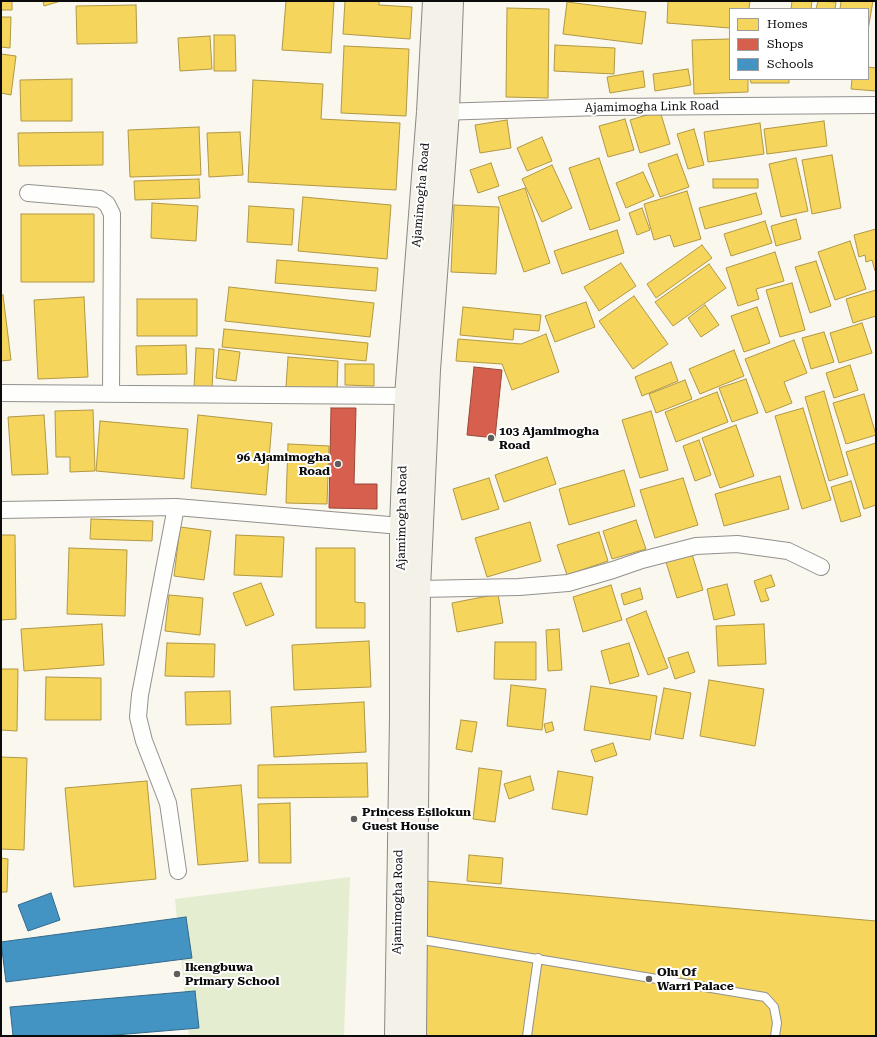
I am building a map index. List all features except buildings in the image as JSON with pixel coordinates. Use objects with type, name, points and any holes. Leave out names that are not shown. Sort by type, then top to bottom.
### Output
[{"type":"main road","name":"Ajamimogha Road","points":[[415,1036],[419,589],[429,370],[438,112],[434,1]]},
{"type":"main road","name":"Ajamimogha Road","points":[[396,1036],[401,526],[406,396],[452,1]]},
{"type":"street","name":"Ajamimogha Link Road","points":[[438,112],[602,107],[876,105]]},
{"type":"street","points":[[28,193],[100,199],[107,204],[112,214],[111,393]]},
{"type":"street","points":[[1,393],[406,396]]},
{"type":"street","points":[[176,507],[140,696],[138,717],[144,741],[168,803],[178,871]]},
{"type":"street","points":[[1,510],[176,507],[401,526]]},
{"type":"street","points":[[419,589],[519,588],[568,583],[642,560],[696,546],[737,544],[788,551],[821,567]]},
{"type":"lane","points":[[416,939],[538,958],[765,997],[774,1007],[777,1022],[775,1036]]},
{"type":"lane","points":[[527,1036],[538,958]]},
{"type":"green space","points":[[350,877],[344,1036],[189,1036],[175,899]]},
{"type":"place","name":"103 Ajamimogha Road","points":[[491,438]]},
{"type":"place","name":"96 Ajamimogha Road","points":[[338,464]]},
{"type":"place","name":"Princess Esilokun Guest House","points":[[354,819]]},
{"type":"place","name":"Ikengbuwa Primary School","points":[[177,974]]},
{"type":"place","name":"Olu Of Warri Palace","points":[[649,979]]}]
